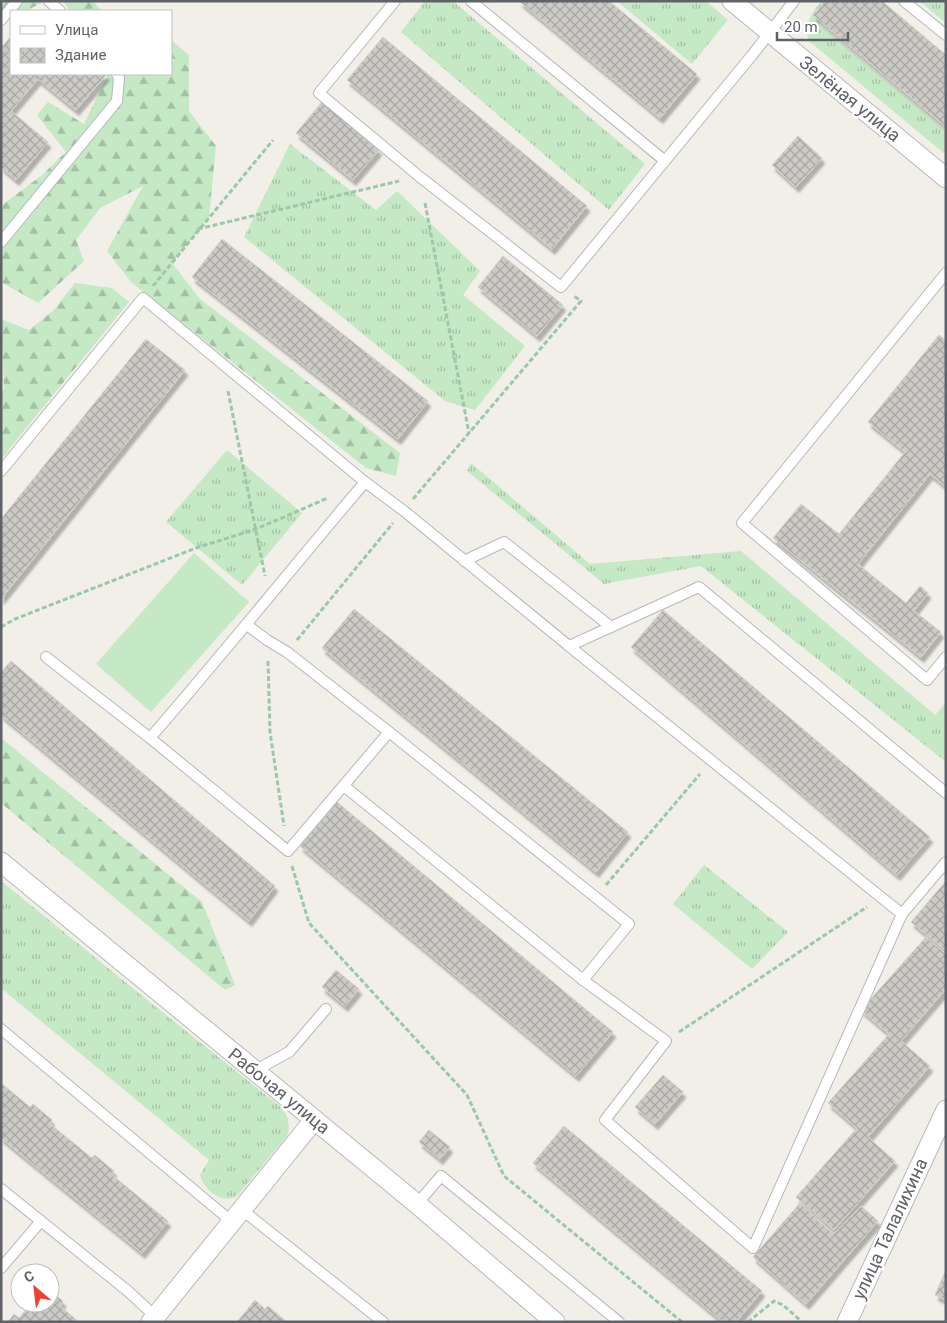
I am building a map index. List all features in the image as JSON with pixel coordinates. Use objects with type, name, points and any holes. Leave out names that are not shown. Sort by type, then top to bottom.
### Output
[{"type":"street","name":"Зелёная улица","points":[[732,1],[946,178]]},
{"type":"street","name":"Рабочая улица","points":[[1,862],[417,1204],[555,1322]]},
{"type":"street","name":"улица Талалихина","points":[[848,1322],[946,1110]]},
{"type":"street","points":[[155,1320],[236,1215],[314,1120]]},
{"type":"lane","points":[[1,20],[17,1]]},
{"type":"lane","points":[[49,1],[59,10]]},
{"type":"lane","points":[[395,1],[319,93],[560,287],[753,54],[794,1]]},
{"type":"lane","points":[[471,1],[665,161]]},
{"type":"lane","points":[[904,1],[946,34]]},
{"type":"lane","points":[[1,242],[117,101],[119,78],[118,75]]},
{"type":"lane","points":[[944,280],[742,523],[927,680],[946,657]]},
{"type":"lane","points":[[1,471],[143,298],[365,482],[404,511],[902,914]]},
{"type":"lane","points":[[150,738],[247,625],[365,482]]},
{"type":"lane","points":[[464,561],[504,542],[611,627]]},
{"type":"lane","points":[[569,646],[700,587],[946,793]]},
{"type":"lane","points":[[247,625],[287,652],[629,924],[583,980]]},
{"type":"lane","points":[[46,657],[150,738],[288,851],[389,732]]},
{"type":"lane","points":[[344,786],[583,980],[666,1041],[605,1120],[753,1248],[902,914],[946,862]]},
{"type":"lane","points":[[254,1071],[289,1052],[326,1009]]},
{"type":"lane","points":[[1,1029],[236,1215],[383,1322]]},
{"type":"lane","points":[[417,1204],[441,1176],[619,1322]]},
{"type":"lane","points":[[1,1189],[129,1292],[155,1320]]},
{"type":"lane","points":[[1,1268],[41,1221]]},
{"type":"path","points":[[143,298],[272,140]]},
{"type":"path","points":[[198,229],[420,176],[469,434]]},
{"type":"path","points":[[287,652],[581,301],[560,287]]},
{"type":"path","points":[[223,365],[269,596]]},
{"type":"path","points":[[1,627],[15,619],[196,548],[256,529],[329,498]]},
{"type":"path","points":[[267,640],[270,732],[288,851],[308,923],[468,1095],[504,1176],[682,1322]]},
{"type":"path","points":[[596,897],[711,761]]},
{"type":"path","points":[[666,1041],[881,898]]},
{"type":"path","points":[[748,1322],[774,1301],[783,1305],[802,1322]]},
{"type":"green space","points":[[1,1],[45,1],[28,10],[10,10],[10,20],[1,24]]},
{"type":"green space","points":[[63,1],[93,1],[101,10],[69,10]]},
{"type":"green space","points":[[425,1],[453,1],[645,164],[609,210],[401,32]]},
{"type":"green space","points":[[617,1],[706,1],[728,20],[692,64]]},
{"type":"green space","points":[[821,1],[837,1],[819,24],[946,131],[946,155],[809,41],[807,35],[808,24]]},
{"type":"green space","points":[[919,1],[946,1],[946,23]]},
{"type":"green space","points":[[172,41],[189,55],[189,111],[216,146],[209,217],[172,263],[200,299],[400,453],[396,476],[366,468],[131,282],[107,251],[143,186],[100,208],[76,240],[84,261],[38,303],[1,282],[1,206],[42,175],[66,152],[37,115],[48,102],[84,124],[108,75],[172,75]]},
{"type":"green space","points":[[290,144],[376,210],[397,191],[480,271],[463,295],[525,346],[475,410],[445,401],[244,237]]},
{"type":"green space","points":[[75,283],[112,288],[129,302],[1,459],[1,392],[4,390],[3,359],[1,357],[1,319],[29,330],[54,310]]},
{"type":"green space","points":[[227,450],[302,513],[242,585],[166,522]]},
{"type":"green space","points":[[471,463],[590,564],[741,551],[935,715],[946,702],[946,762],[701,566],[604,584],[467,471]]},
{"type":"green space","points":[[194,553],[249,602],[151,712],[96,664]]},
{"type":"green space","points":[[1,738],[202,902],[235,985],[225,990],[1,803]]},
{"type":"green space","points":[[704,865],[788,932],[752,969],[673,904]]},
{"type":"green space","points":[[1,881],[282,1108],[288,1122],[287,1136],[237,1196],[226,1199],[209,1191],[200,1175],[209,1160],[1,988]]},
{"type":"building","points":[[519,1],[609,1],[697,74],[660,118]]},
{"type":"building","points":[[825,1],[882,1],[946,55],[946,127],[813,15]]},
{"type":"building","points":[[10,37],[10,75],[106,75],[76,110],[38,79],[11,111],[48,142],[16,180],[1,167],[1,48]]},
{"type":"building","points":[[383,37],[587,206],[552,249],[347,80]]},
{"type":"building","points":[[322,102],[379,150],[353,180],[296,133]]},
{"type":"building","points":[[798,136],[822,158],[796,187],[772,165]]},
{"type":"building","points":[[222,239],[428,401],[398,439],[192,277]]},
{"type":"building","points":[[503,256],[563,305],[537,336],[478,287]]},
{"type":"building","points":[[939,335],[946,341],[946,487],[930,474],[858,564],[906,603],[920,586],[928,593],[914,611],[941,632],[921,657],[773,538],[801,504],[839,534],[905,452],[868,422]]},
{"type":"building","points":[[146,339],[185,370],[1,599],[1,519]]},
{"type":"building","points":[[354,609],[628,832],[596,872],[322,648]]},
{"type":"building","points":[[663,610],[930,837],[897,875],[631,647]]},
{"type":"building","points":[[11,661],[275,886],[249,921],[1,715],[1,672]]},
{"type":"building","points":[[337,802],[613,1032],[576,1076],[300,846]]},
{"type":"building","points":[[946,881],[946,951],[911,922]]},
{"type":"building","points":[[926,937],[946,954],[946,989],[901,1041],[930,1066],[868,1137],[895,1161],[834,1230],[796,1197],[857,1128],[828,1103],[889,1034],[861,1010]]},
{"type":"building","points":[[336,970],[359,989],[345,1006],[322,987]]},
{"type":"building","points":[[663,1075],[683,1092],[655,1124],[635,1107]]},
{"type":"building","points":[[1,1083],[30,1107],[33,1104],[52,1120],[49,1123],[92,1158],[95,1155],[114,1171],[111,1174],[168,1221],[142,1253],[1,1138]]},
{"type":"building","points":[[564,1126],[762,1291],[736,1322],[723,1322],[533,1163]]},
{"type":"building","points":[[429,1130],[450,1147],[440,1159],[419,1142]]},
{"type":"building","points":[[800,1203],[833,1234],[861,1206],[878,1221],[806,1304],[753,1257]]},
{"type":"building","points":[[946,1270],[946,1300],[935,1295]]},
{"type":"building","points":[[255,1300],[265,1309],[268,1306],[287,1322],[237,1322]]},
{"type":"building","points":[[60,1306],[79,1322],[8,1322],[14,1314],[19,1318],[23,1313],[60,1313]]}]
